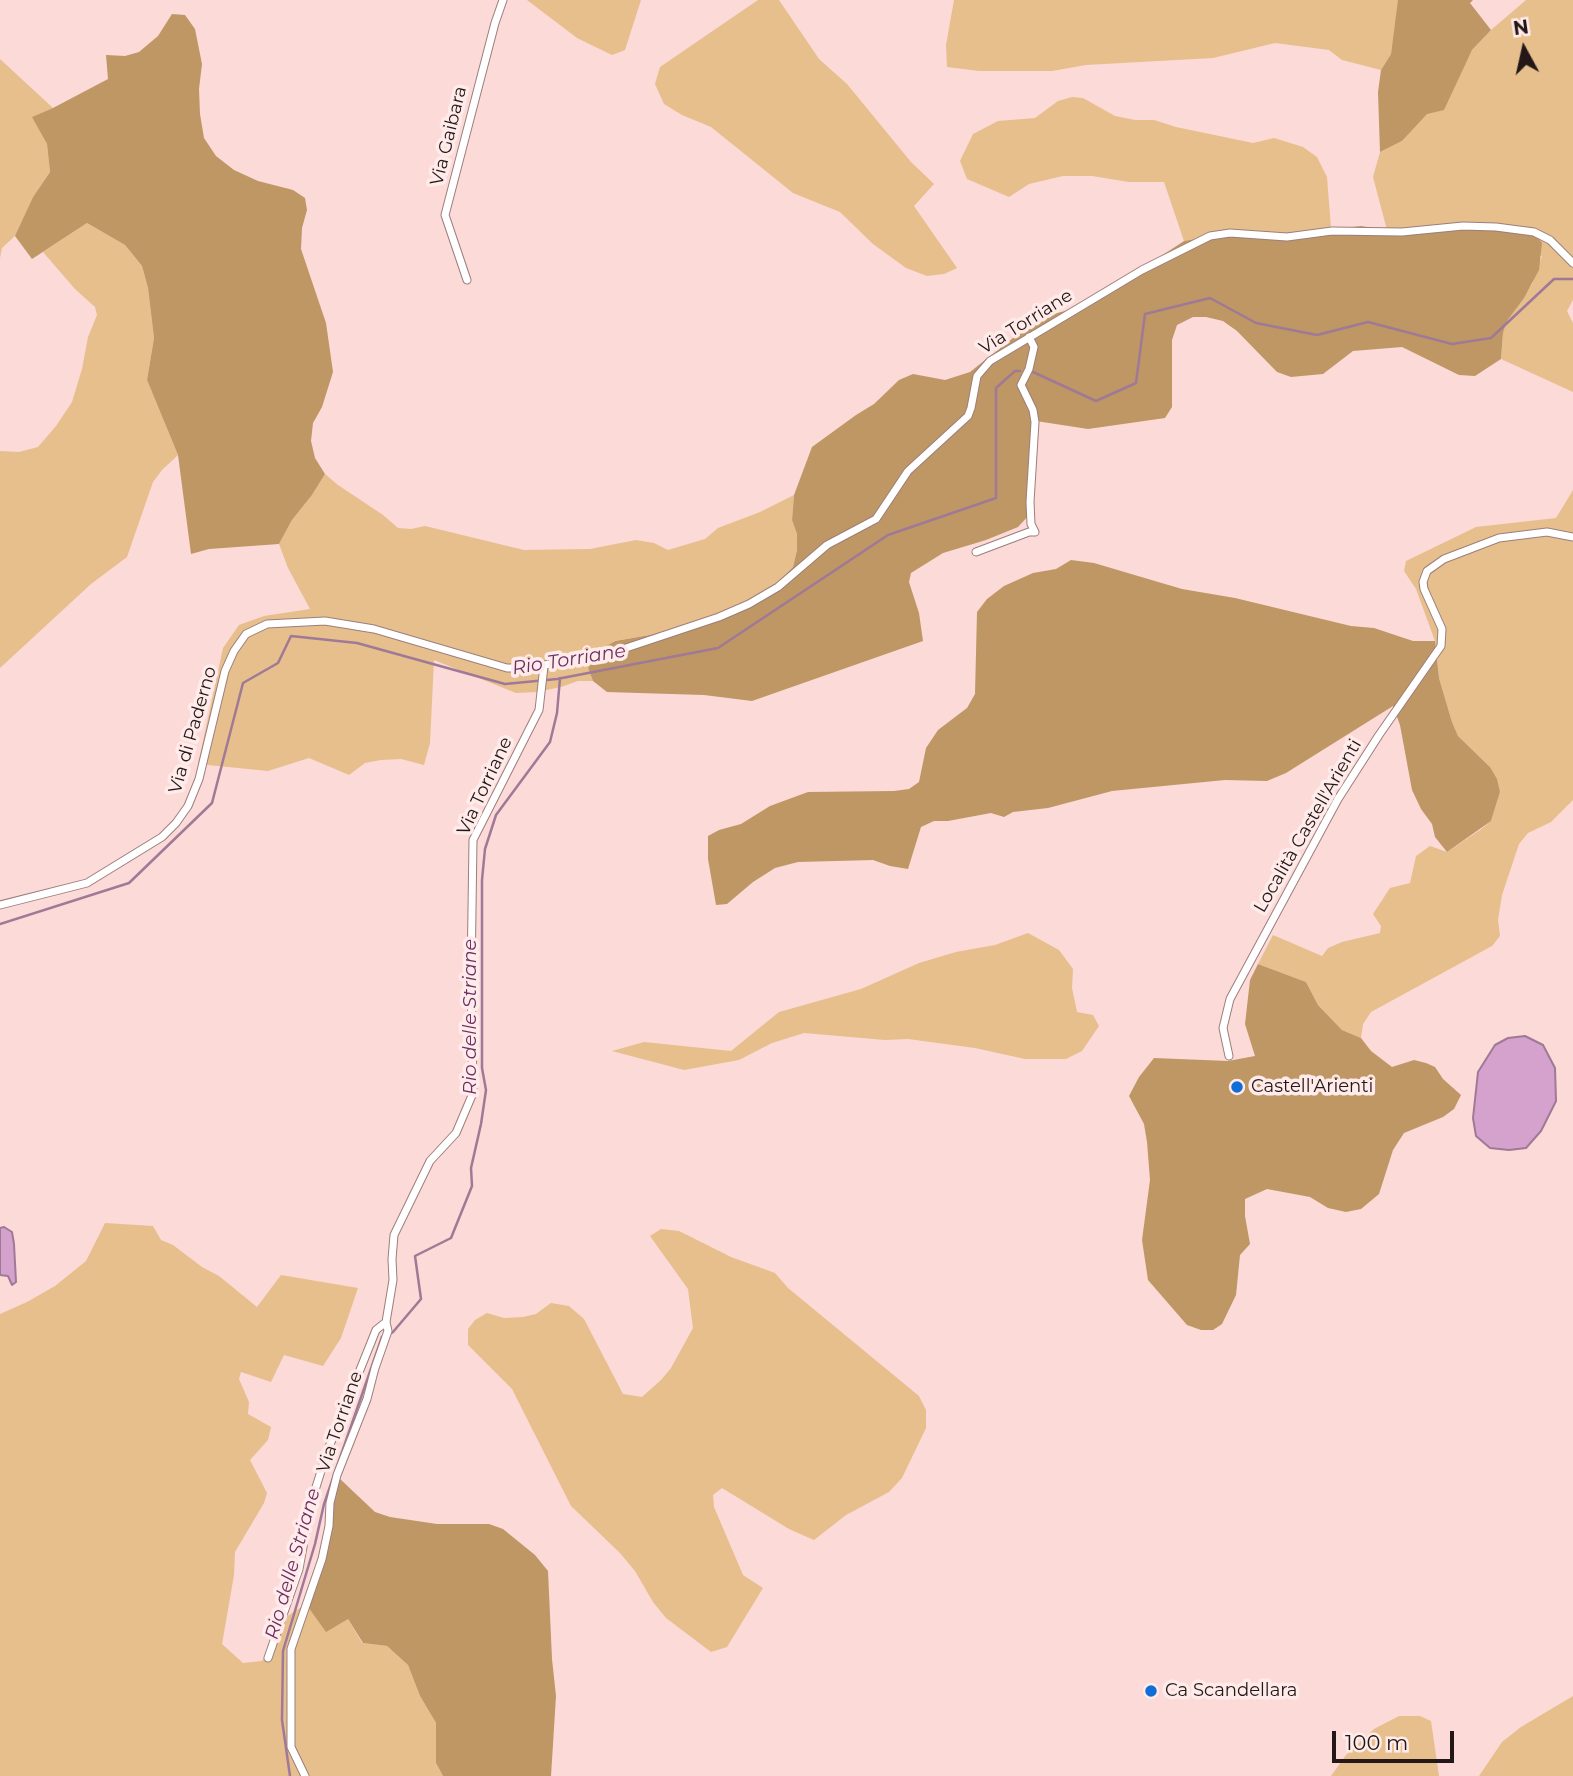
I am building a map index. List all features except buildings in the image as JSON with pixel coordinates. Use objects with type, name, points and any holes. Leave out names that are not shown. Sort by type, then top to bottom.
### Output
[{"type":"street","name":"Via Gaibara","points":[[467,280],[445,215],[503,0]]},
{"type":"street","name":"Via Torriane","points":[[507,668],[544,670],[608,654],[749,604],[778,587],[827,545],[876,519],[908,471],[968,416],[975,380],[982,368],[1142,270],[1210,236],[1220,234],[1287,237],[1332,231],[1402,232],[1463,226],[1496,227],[1534,232],[1550,240],[1573,263]]},
{"type":"street","points":[[976,552],[1035,532],[1031,524],[1030,502],[1035,422],[1033,410],[1022,389],[1022,381],[1029,369],[1034,347],[1030,337]]},
{"type":"street","name":"Località Castell'Arienti","points":[[1229,1056],[1223,1028],[1230,999],[1338,799],[1441,646],[1442,629],[1424,589],[1423,582],[1427,571],[1444,559],[1499,538],[1547,532],[1573,537]]},
{"type":"street","name":"Via di Paderno","points":[[0,905],[87,883],[162,837],[176,823],[188,806],[198,779],[225,671],[234,651],[246,634],[267,624],[325,621],[374,629],[507,668]]},
{"type":"street","name":"Via Torriane","points":[[305,1776],[291,1747],[290,1649],[323,1559],[330,1503],[337,1475],[368,1399],[375,1368],[387,1335],[386,1322],[393,1280],[391,1259],[394,1235],[430,1161],[456,1133],[472,1093],[473,839],[540,710],[544,670]]},
{"type":"street","name":"Via Torriane","points":[[268,1658],[299,1569],[312,1503],[327,1452],[376,1330],[386,1322]]},
{"type":"shaded area","points":[[527,0],[641,0],[625,50],[612,55],[577,38]]},
{"type":"shaded area","points":[[758,0],[779,0],[819,59],[847,84],[911,162],[934,184],[914,206],[957,268],[944,274],[927,276],[906,268],[873,244],[840,212],[793,193],[711,127],[664,104],[655,84],[660,67]]},
{"type":"shaded area","points":[[954,0],[1398,0],[1398,5],[1391,54],[1381,70],[1342,60],[1329,50],[1275,43],[1213,58],[1086,65],[1052,71],[979,71],[947,67],[946,45]]},
{"type":"shaded area","points":[[1398,0],[1473,0],[1470,3],[1491,30],[1472,50],[1444,110],[1427,114],[1402,141],[1380,152],[1378,92],[1381,70],[1391,54]]},
{"type":"shaded area","points":[[1526,0],[1573,0],[1573,300],[1567,311],[1573,323],[1573,392],[1501,359],[1507,321],[1532,284],[1542,256],[1387,230],[1373,177],[1380,152],[1402,141],[1460,73],[1472,50]]},
{"type":"shaded area","points":[[172,14],[185,15],[195,29],[202,64],[200,114],[204,138],[216,156],[234,170],[258,181],[293,190],[305,198],[307,210],[302,228],[301,249],[326,323],[333,372],[322,407],[313,423],[311,441],[315,458],[325,474],[292,520],[279,544],[209,549],[191,554],[178,455],[147,380],[154,338],[148,288],[142,266],[125,245],[87,223],[32,259],[15,236],[33,197],[50,172],[47,144],[32,117],[108,79],[106,55],[125,56],[139,52],[158,36]]},
{"type":"shaded area","points":[[0,59],[53,108],[33,117],[47,144],[50,172],[33,197],[16,235],[2,248],[0,258]]},
{"type":"shaded area","points":[[1072,97],[1083,98],[1115,116],[1154,120],[1253,143],[1274,138],[1303,147],[1317,157],[1327,177],[1331,228],[1184,241],[1164,182],[1063,176],[1029,184],[1009,197],[967,179],[960,161],[973,134],[998,121],[1035,118],[1058,101]]},
{"type":"shaded area","points":[[87,223],[125,245],[142,266],[148,288],[154,338],[147,380],[178,455],[153,482],[127,557],[91,584],[0,668],[0,451],[19,452],[38,447],[72,402],[88,337],[97,315],[95,307],[75,289],[43,252]]},
{"type":"shaded area","points":[[1361,226],[1387,230],[1493,226],[1535,234],[1542,243],[1539,270],[1524,298],[1507,321],[1501,359],[1475,376],[1459,375],[1402,347],[1353,351],[1323,374],[1291,377],[1277,372],[1237,331],[1223,321],[1193,317],[1177,325],[1172,340],[1172,407],[1165,418],[1088,429],[1036,421],[1030,514],[1018,527],[943,553],[911,573],[909,582],[919,613],[923,641],[752,701],[704,695],[607,692],[593,681],[588,668],[602,649],[615,641],[650,635],[732,611],[775,585],[793,567],[797,550],[797,534],[792,520],[794,495],[812,447],[874,404],[899,380],[913,374],[945,380],[970,372],[1018,334],[1049,315],[1073,309],[1184,241],[1221,235],[1273,236]]},
{"type":"shaded area","points":[[325,474],[398,528],[425,526],[524,550],[590,549],[636,540],[654,543],[668,550],[705,539],[718,528],[794,495],[792,520],[797,534],[797,550],[793,567],[775,585],[732,611],[650,635],[614,641],[588,668],[593,681],[578,681],[537,692],[516,693],[434,660],[430,743],[424,765],[401,759],[381,760],[365,763],[349,775],[309,758],[268,771],[198,764],[223,648],[239,625],[264,616],[310,609],[288,568],[279,544],[292,520]]},
{"type":"shaded area","points":[[1573,490],[1573,800],[1551,822],[1528,833],[1519,844],[1502,895],[1498,920],[1500,936],[1492,946],[1371,1012],[1363,1024],[1361,1038],[1342,1030],[1318,1005],[1306,982],[1258,964],[1273,935],[1322,956],[1328,948],[1342,942],[1380,933],[1381,926],[1373,914],[1390,888],[1410,883],[1416,856],[1430,846],[1447,852],[1480,830],[1491,821],[1500,792],[1490,767],[1458,736],[1452,722],[1439,678],[1435,641],[1416,589],[1404,571],[1406,561],[1476,527],[1556,518]]},
{"type":"shaded area","points":[[1071,560],[1094,563],[1182,589],[1235,598],[1351,626],[1374,628],[1413,641],[1435,641],[1439,678],[1458,736],[1490,767],[1497,779],[1500,792],[1491,821],[1447,852],[1435,837],[1432,824],[1412,790],[1400,725],[1393,706],[1286,773],[1267,781],[1225,780],[1112,791],[1048,808],[1013,812],[1004,817],[991,813],[934,821],[921,827],[908,869],[873,860],[798,862],[775,868],[727,904],[716,905],[708,859],[708,836],[741,824],[770,806],[808,792],[894,791],[909,789],[919,782],[926,748],[938,730],[967,708],[975,694],[977,612],[987,599],[1004,586],[1033,573],[1056,569]]},
{"type":"shaded area","points":[[1028,933],[1059,950],[1073,969],[1072,988],[1077,1012],[1093,1015],[1099,1026],[1082,1051],[1066,1059],[1025,1059],[975,1048],[908,1039],[885,1040],[804,1033],[772,1043],[739,1060],[684,1070],[612,1051],[644,1042],[731,1051],[779,1012],[861,989],[919,963],[956,952],[995,945]]},
{"type":"shaded area","points":[[1258,964],[1306,982],[1318,1005],[1342,1030],[1361,1038],[1371,1051],[1392,1067],[1414,1060],[1426,1063],[1435,1067],[1443,1079],[1461,1095],[1454,1109],[1443,1117],[1404,1133],[1393,1150],[1379,1194],[1361,1209],[1346,1212],[1328,1208],[1310,1197],[1267,1189],[1245,1199],[1250,1244],[1240,1255],[1236,1295],[1222,1324],[1213,1330],[1201,1330],[1187,1325],[1148,1280],[1142,1240],[1150,1180],[1147,1142],[1144,1124],[1129,1096],[1154,1058],[1228,1061],[1255,1056],[1245,1024],[1250,980]]},
{"type":"shaded area","points":[[1525,1036],[1543,1045],[1555,1068],[1556,1101],[1541,1131],[1526,1148],[1490,1148],[1476,1136],[1473,1118],[1478,1072],[1495,1045],[1508,1038]]},
{"type":"shaded area","points":[[105,1223],[153,1226],[161,1240],[219,1276],[257,1307],[281,1275],[358,1288],[341,1338],[323,1366],[284,1355],[271,1382],[241,1372],[239,1379],[249,1402],[248,1414],[271,1427],[268,1440],[250,1460],[267,1493],[264,1503],[235,1552],[234,1575],[222,1644],[243,1663],[262,1661],[286,1617],[306,1604],[348,1619],[362,1643],[387,1646],[408,1665],[420,1696],[436,1723],[436,1763],[443,1776],[0,1776],[0,1314],[55,1286],[86,1261]]},
{"type":"shaded area","points":[[4,1227],[12,1232],[14,1244],[16,1282],[12,1285],[8,1276],[0,1275],[0,1228]]},
{"type":"shaded area","points":[[661,1229],[679,1231],[731,1257],[775,1273],[788,1288],[919,1396],[926,1410],[926,1428],[902,1478],[889,1492],[846,1515],[814,1540],[789,1529],[722,1488],[713,1495],[714,1507],[743,1575],[763,1588],[727,1647],[711,1652],[666,1618],[620,1553],[571,1506],[512,1389],[468,1345],[468,1329],[475,1320],[487,1313],[504,1318],[523,1317],[536,1314],[551,1303],[569,1306],[584,1319],[623,1394],[642,1397],[671,1368],[693,1328],[688,1289],[650,1236]]},
{"type":"shaded area","points":[[339,1478],[375,1512],[390,1517],[437,1524],[489,1524],[503,1529],[535,1555],[548,1571],[556,1696],[551,1776],[443,1776],[436,1763],[436,1723],[420,1696],[408,1665],[387,1646],[363,1643],[348,1619],[326,1632],[306,1604],[319,1566],[332,1495]]},
{"type":"shaded area","points":[[1573,1696],[1573,1776],[1479,1776],[1502,1742],[1521,1727]]},
{"type":"shaded area","points":[[1399,1716],[1420,1716],[1431,1721],[1439,1776],[1331,1776],[1346,1755],[1374,1729]]},
{"type":"waterway","name":"Rio Torriane","points":[[1033,372],[1096,401],[1136,383],[1145,314],[1210,298],[1256,323],[1317,335],[1368,322],[1452,344],[1491,338],[1554,279],[1573,279]]},
{"type":"waterway","name":"Rio Torriane","points":[[0,924],[129,883],[212,803],[243,683],[278,663],[291,636],[357,643],[505,684],[557,679],[718,648],[888,535],[996,498],[996,388],[1015,371],[1020,371]]},
{"type":"waterway","name":"Rio delle Striane","points":[[290,1776],[282,1720],[283,1651],[324,1504],[382,1337],[393,1332],[421,1299],[415,1256],[451,1238],[472,1186],[471,1168],[486,1090],[482,1068],[482,880],[485,849],[496,815],[550,742],[557,713],[560,678]]},
{"type":"place","name":"Castell'Arienti","points":[[1237,1087]]},
{"type":"place","name":"Ca Scandellara","points":[[1151,1691]]}]
